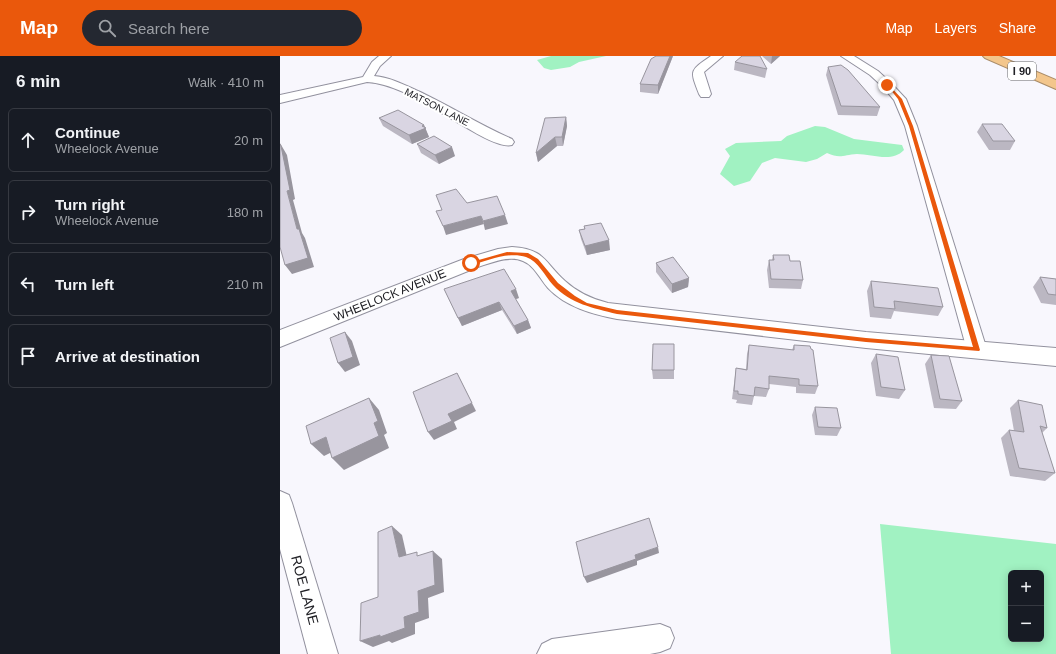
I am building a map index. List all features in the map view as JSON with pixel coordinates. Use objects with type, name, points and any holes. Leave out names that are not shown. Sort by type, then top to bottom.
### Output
[{"type":"highway","name":"I 90","points":[[989,56],[1056,85]]},
{"type":"street","points":[[280,99],[367,79],[376,64],[386,56]]},
{"type":"street","points":[[705,94],[698,72],[702,67],[718,56]]},
{"type":"street","points":[[846,56],[874,73],[900,99],[911,126],[977,350]]},
{"type":"street","name":"MATSON LANE","points":[[367,79],[375,78],[384,81],[434,104],[507,142]]},
{"type":"street","name":"WHEELOCK AVENUE","points":[[280,339],[471,263],[495,256],[512,254],[526,255],[536,260],[563,290],[585,304],[600,309],[819,335],[1056,357]]},
{"type":"street","name":"ROE LANE","points":[[280,503],[323,654]]},
{"type":"street","points":[[552,654],[660,638]]},
{"type":"green space","points":[[551,56],[606,56],[579,62],[570,67],[551,70],[544,68],[537,60]]},
{"type":"green space","points":[[815,126],[825,127],[854,139],[902,145],[904,150],[899,154],[888,157],[863,154],[839,156],[827,153],[817,159],[806,162],[775,158],[762,163],[750,181],[734,186],[720,174],[730,156],[725,149],[736,143],[781,141],[787,136]]},
{"type":"green space","points":[[880,524],[1056,544],[1056,654],[891,654]]},
{"type":"building","points":[[656,56],[670,56],[658,85],[640,84],[651,59]]},
{"type":"building","points":[[742,56],[760,56],[767,69],[735,62]]},
{"type":"building","points":[[841,65],[848,70],[880,107],[841,106],[828,67]]},
{"type":"building","points":[[398,110],[424,125],[422,126],[426,128],[409,135],[379,118]]},
{"type":"building","points":[[566,117],[562,137],[555,137],[536,153],[545,118]]},
{"type":"building","points":[[982,124],[1002,124],[1015,141],[993,141]]},
{"type":"building","points":[[434,136],[452,147],[435,155],[417,144]]},
{"type":"building","points":[[280,144],[290,190],[287,191],[297,229],[299,229],[308,258],[285,265],[280,247]]},
{"type":"building","points":[[456,189],[467,203],[497,196],[505,215],[483,221],[481,216],[443,226],[436,211],[442,210],[436,195]]},
{"type":"building","points":[[601,223],[609,240],[585,246],[579,230],[585,229],[584,226]]},
{"type":"building","points":[[773,255],[789,255],[790,261],[800,261],[803,280],[771,279],[769,260],[774,260]]},
{"type":"building","points":[[673,257],[689,278],[672,284],[656,263]]},
{"type":"building","points":[[504,269],[516,289],[511,291],[528,320],[514,326],[499,302],[458,318],[444,289]]},
{"type":"building","points":[[1040,277],[1056,279],[1056,295],[1048,294]]},
{"type":"building","points":[[871,281],[938,288],[943,307],[894,301],[895,309],[874,307]]},
{"type":"building","points":[[345,332],[353,357],[338,363],[330,338]]},
{"type":"building","points":[[653,344],[674,344],[674,370],[652,370]]},
{"type":"building","points":[[749,345],[794,350],[794,345],[810,346],[813,350],[818,386],[799,385],[799,379],[769,376],[769,389],[755,387],[754,396],[738,394],[738,391],[734,391],[736,368],[747,370]]},
{"type":"building","points":[[876,354],[898,357],[905,390],[881,387]]},
{"type":"building","points":[[931,355],[949,356],[962,401],[940,399]]},
{"type":"building","points":[[457,373],[472,403],[448,414],[452,421],[428,432],[413,392]]},
{"type":"building","points":[[369,398],[378,421],[374,423],[379,436],[332,458],[326,437],[311,444],[306,426]]},
{"type":"building","points":[[1018,400],[1042,405],[1047,428],[1040,426],[1055,473],[1019,468],[1009,430],[1024,432]]},
{"type":"building","points":[[815,407],[837,408],[841,428],[818,427]]},
{"type":"building","points":[[649,518],[658,547],[635,555],[636,559],[584,577],[576,542]]},
{"type":"building","points":[[392,526],[399,557],[417,552],[417,556],[433,551],[435,585],[418,591],[419,612],[404,617],[405,628],[380,637],[380,635],[360,641],[361,603],[378,597],[378,532]]},
{"type":"route","points":[[471,263],[507,254],[526,255],[536,260],[556,284],[573,297],[585,304],[600,309],[617,312],[866,340],[977,350],[911,126],[900,99],[887,85]]}]
